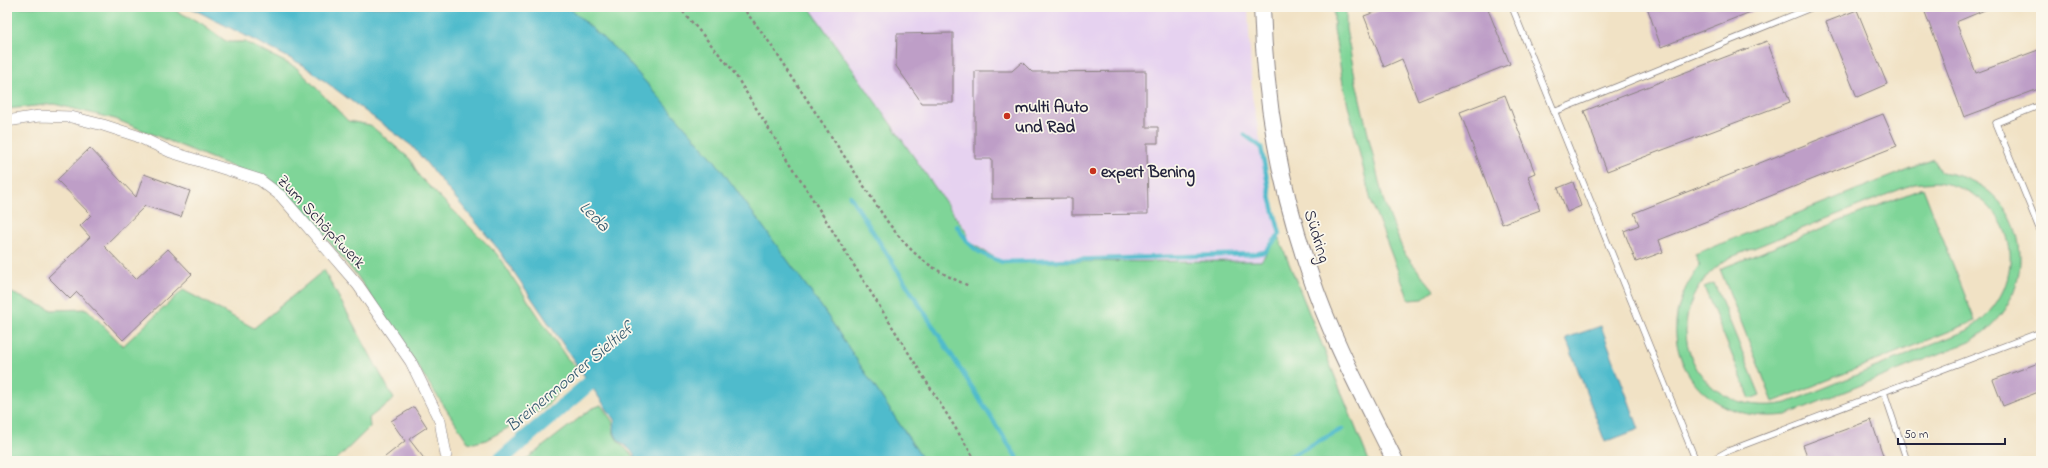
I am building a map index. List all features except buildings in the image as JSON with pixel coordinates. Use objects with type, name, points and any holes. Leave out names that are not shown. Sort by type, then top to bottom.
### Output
[{"type":"main road","name":"Südring","points":[[1262,7],[1268,96],[1277,156],[1291,216],[1310,275],[1331,327],[1395,461]]},
{"type":"street","name":"Zum Schöpfwerk","points":[[7,121],[39,116],[71,117],[103,125],[136,136],[171,152],[260,180],[281,196],[358,285],[411,362],[440,421],[446,455]]},
{"type":"lane","points":[[1512,7],[1696,461]]},
{"type":"lane","points":[[1554,112],[1813,7]]},
{"type":"lane","points":[[2041,105],[1996,123],[2041,233]]},
{"type":"lane","points":[[1710,461],[1728,451],[2041,332]]},
{"type":"lane","points":[[1884,392],[1907,461]]},
{"type":"path","points":[[679,7],[730,68],[976,461]]},
{"type":"path","points":[[742,7],[765,36],[883,214],[906,246],[929,265],[969,286]]},
{"type":"shaded area","points":[[809,7],[1248,7],[1252,96],[1278,236],[1261,261],[1002,262],[966,240],[967,233]]},
{"type":"green space","points":[[7,7],[168,7],[201,23],[227,42],[245,42],[297,68],[348,121],[370,125],[410,159],[419,176],[496,253],[566,357],[576,367],[572,378],[565,383],[546,407],[486,440],[474,443],[468,442],[358,277],[318,228],[270,182],[115,119],[54,104],[7,109]]},
{"type":"green space","points":[[554,7],[809,7],[967,233],[966,240],[1002,262],[1261,261],[1278,236],[1369,461],[916,461]]},
{"type":"green space","points":[[1334,7],[1346,7],[1346,29],[1356,82],[1383,199],[1404,253],[1434,290],[1423,299],[1409,300],[1371,201],[1343,84],[1334,29]]},
{"type":"green space","points":[[1934,159],[1940,172],[1971,181],[1995,197],[2011,219],[2019,244],[2019,271],[2011,298],[1994,322],[1969,342],[1786,415],[1754,415],[1726,407],[1704,392],[1687,372],[1678,348],[1676,321],[1683,293],[1700,266],[1695,254]],"holes":[[[1936,182],[1964,189],[1985,203],[2000,221],[2009,243],[2010,266],[2004,289],[1990,311],[1968,330],[1787,403],[1754,405],[1726,396],[1705,379],[1691,357],[1686,332],[1690,305],[1704,280],[1729,258],[1913,184]]]},
{"type":"green space","points":[[1923,188],[1975,321],[1773,402],[1720,269]]},
{"type":"green space","points":[[324,270],[394,399],[369,418],[370,427],[335,461],[7,461],[7,291],[52,310],[87,309],[123,346],[183,290],[254,328]]},
{"type":"green space","points":[[1714,283],[1760,395],[1750,399],[1704,287]]},
{"type":"green space","points":[[601,405],[613,422],[616,437],[634,457],[635,461],[524,461],[591,409]]},
{"type":"water","name":"Leda","points":[[189,7],[568,7],[621,54],[715,161],[821,306],[924,461],[636,461],[631,451],[615,435],[615,421],[499,250],[412,146],[303,65]]},
{"type":"water","points":[[1601,326],[1639,429],[1605,442],[1566,338]]},
{"type":"waterway","points":[[957,226],[975,249],[1002,262],[1253,254],[1265,252],[1280,234],[1271,200],[1261,147],[1245,135]]},
{"type":"waterway","points":[[850,196],[1019,461]]},
{"type":"waterway","name":"Breinermoorer Sieltief","points":[[499,461],[606,369]]},
{"type":"waterway","points":[[1281,461],[1342,429]]},
{"type":"place","name":"multi Auto und Rad","points":[[1007,116]]},
{"type":"place","name":"expert Bening","points":[[1093,171]]}]
